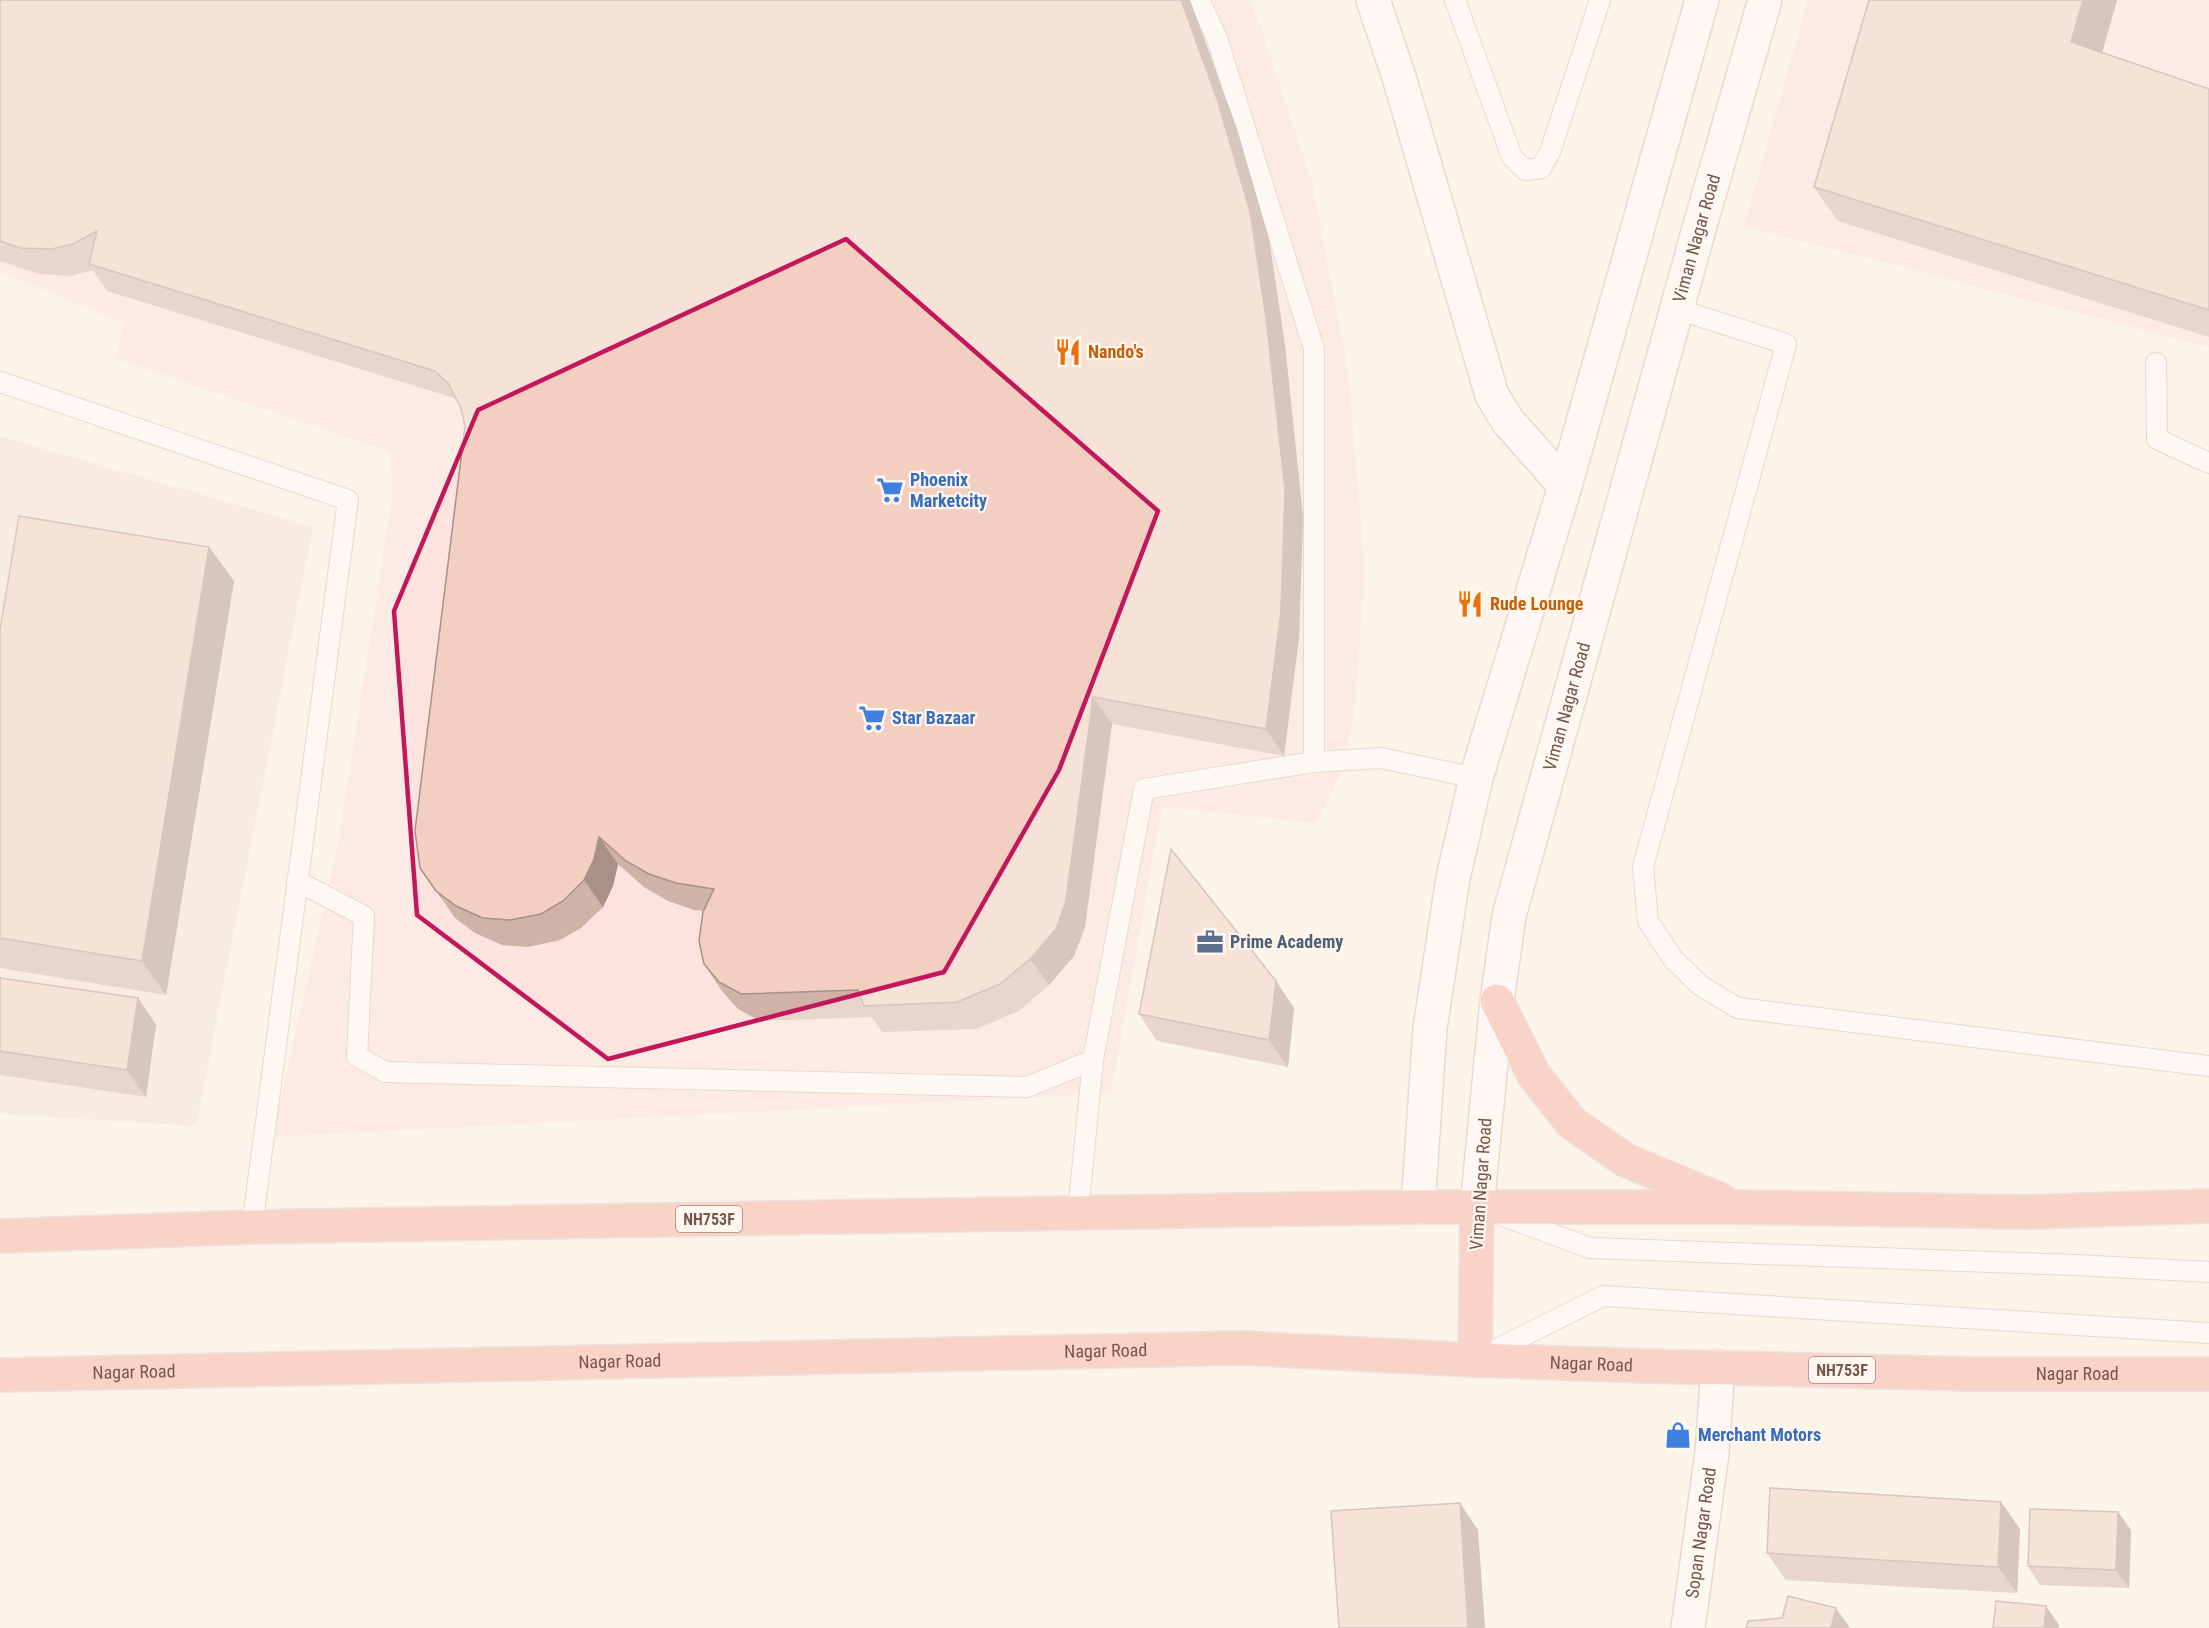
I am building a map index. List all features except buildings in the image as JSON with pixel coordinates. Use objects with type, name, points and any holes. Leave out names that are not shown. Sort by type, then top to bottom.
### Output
[{"type":"highway","points":[[1497,1001],[1534,1075],[1571,1122],[1624,1160],[1737,1207]]},
{"type":"highway","name":"NH753F","points":[[0,1236],[252,1227],[1418,1207],[1737,1207],[2028,1212],[2209,1206]]},
{"type":"highway","name":"Viman Nagar Road","points":[[1475,1360],[1477,1207]]},
{"type":"highway","name":"Nagar Road","points":[[0,1375],[1242,1348],[1475,1360],[1718,1367],[1961,1373],[2209,1374]]},
{"type":"street","points":[[1373,0],[1402,88],[1492,394],[1507,420],[1565,486]]},
{"type":"street","points":[[1418,1207],[1430,1028],[1453,878],[1476,778],[1565,486],[1702,0]]},
{"type":"street","name":"Viman Nagar Road","points":[[1477,1207],[1497,1001],[1509,916],[1765,0]]},
{"type":"street","name":"Sopan Nagar Road","points":[[1688,1628],[1712,1453],[1718,1367]]},
{"type":"lane","points":[[1199,0],[1217,38],[1314,349],[1314,762]]},
{"type":"lane","points":[[1455,0],[1512,157],[1525,170],[1541,168],[1550,152],[1600,0]]},
{"type":"lane","points":[[1677,309],[1786,344],[1643,867],[1648,921],[1673,959],[1701,986],[1738,1008],[2209,1066]]},
{"type":"lane","points":[[2156,363],[2157,439],[2209,463]]},
{"type":"lane","points":[[0,382],[348,500],[252,1227]]},
{"type":"lane","points":[[1077,1212],[1093,1060],[1144,789],[1314,762],[1381,758],[1476,778]]},
{"type":"lane","points":[[297,881],[364,916],[357,1056],[385,1072],[1027,1087],[1093,1060]]},
{"type":"lane","points":[[1477,1207],[1590,1248],[2076,1265],[2209,1272]]},
{"type":"lane","points":[[1475,1360],[1603,1296],[2209,1333]]},
{"type":"highlighted area","points":[[846,239],[1158,511],[1059,770],[944,972],[608,1059],[417,915],[394,611],[478,410]]},
{"type":"shaded area","name":"Phoenix Marketcity","points":[[5,0],[1249,0],[1258,19],[1312,182],[1348,371],[1365,573],[1354,716],[1340,775],[1317,823],[1162,807],[1111,1093],[272,1137],[338,845],[393,492],[390,452],[115,358],[124,323],[0,272],[0,16]]},
{"type":"shaded area","points":[[1808,0],[2209,0],[2209,347],[1744,226]]},
{"type":"shaded area","points":[[0,436],[313,527],[196,1126],[0,1114]]},
{"type":"place","name":"Nando's","points":[[1068,352]]},
{"type":"place","name":"Phoenix Marketcity","points":[[890,490]]},
{"type":"place","name":"Rude Lounge","points":[[1470,604]]},
{"type":"place","name":"Star Bazaar","points":[[872,718]]},
{"type":"place","name":"Prime Academy","points":[[1210,942]]},
{"type":"place","name":"Merchant Motors","points":[[1678,1435]]}]
